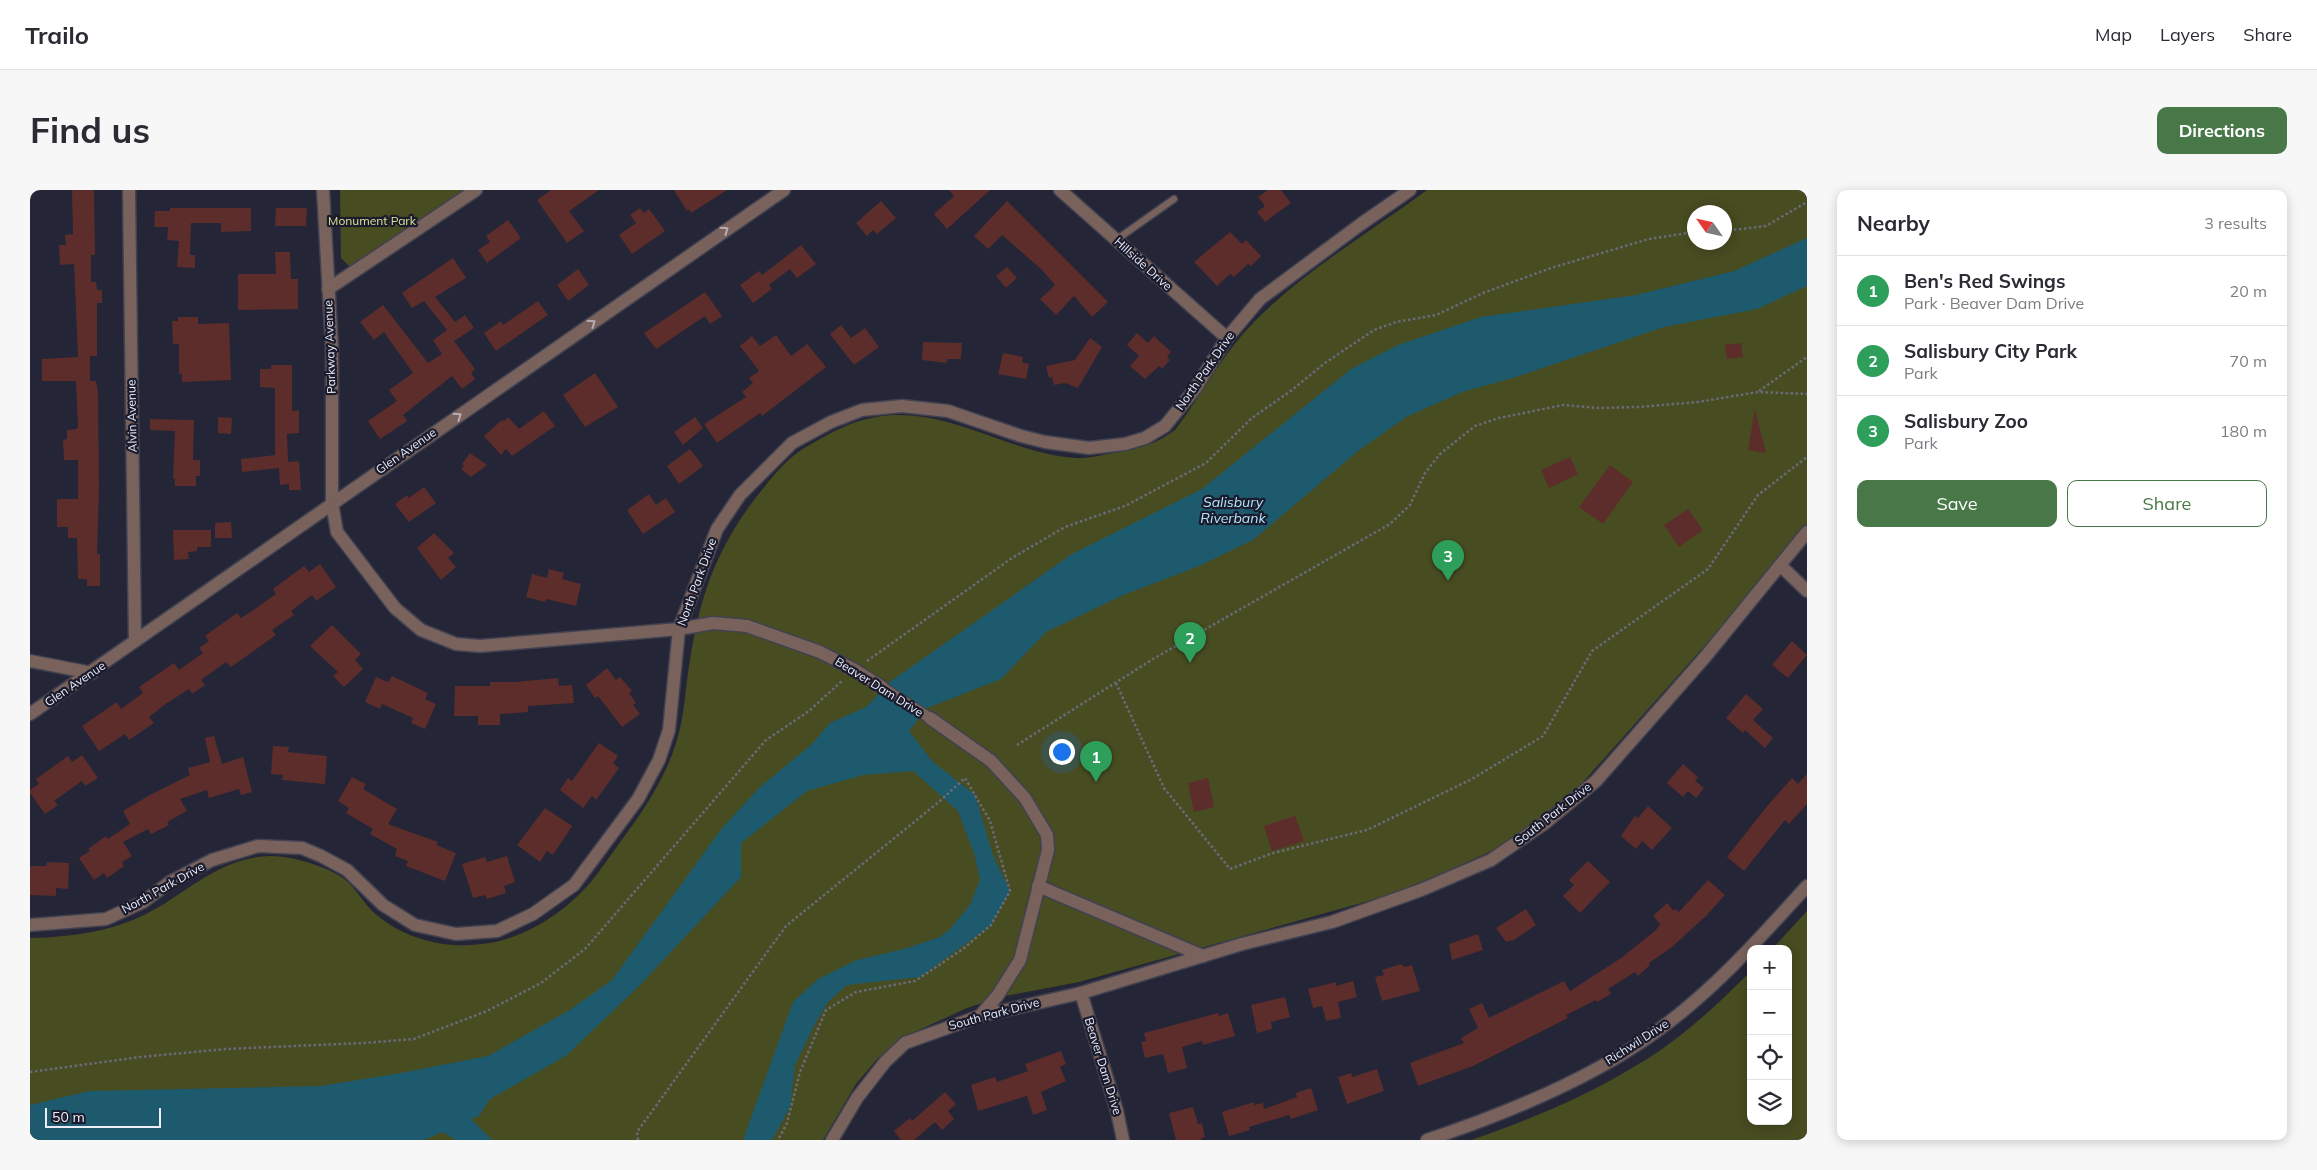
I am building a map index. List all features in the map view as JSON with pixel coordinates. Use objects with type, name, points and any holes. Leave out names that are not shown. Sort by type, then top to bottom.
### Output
[{"type":"street","name":"Alvin Avenue","points":[[129,190],[135,642]]},
{"type":"street","name":"Parkway Avenue","points":[[323,190],[332,348],[332,503]]},
{"type":"street","points":[[328,289],[476,190]]},
{"type":"street","name":"Glen Avenue","points":[[30,714],[92,673],[332,503],[784,190]]},
{"type":"street","name":"Hillside Drive","points":[[1060,190],[1226,338]]},
{"type":"street","name":"North Park Drive","points":[[30,925],[106,919],[143,902],[170,882],[222,856],[258,846],[302,848],[321,856],[346,870],[383,905],[415,925],[456,934],[497,931],[533,914],[574,886],[638,799],[659,760],[669,730],[679,629],[717,530],[740,496],[792,443],[831,422],[862,410],[902,406],[948,411],[1045,442],[1089,448],[1125,444],[1145,438],[1165,426],[1195,389],[1226,338],[1260,299],[1410,190]]},
{"type":"street","name":"Beaver Dam Drive","points":[[332,503],[338,532],[395,608],[421,630],[456,644],[480,646],[679,629],[713,623],[747,626],[820,652],[855,670],[930,718],[991,761],[1025,798],[1037,815],[1047,835],[1048,850],[1020,960],[998,995],[980,1016]]},
{"type":"street","name":"South Park Drive","points":[[832,1140],[857,1098],[885,1062],[905,1043],[980,1016],[1081,993],[1242,944],[1332,922],[1437,884],[1499,855],[1545,824],[1596,781],[1706,656],[1807,532]]},
{"type":"street","points":[[1780,565],[1807,591]]},
{"type":"street","points":[[30,661],[92,673]]},
{"type":"street","points":[[1038,886],[1202,956]]},
{"type":"street","name":"Richwil Drive","points":[[1427,1140],[1491,1118],[1539,1096],[1596,1068],[1656,1032],[1714,985],[1807,886]]},
{"type":"street","name":"Beaver Dam Drive","points":[[1081,993],[1124,1140]]},
{"type":"lane","points":[[1116,240],[1174,200]]},
{"type":"path","points":[[1732,230],[1766,226],[1807,202]]},
{"type":"path","points":[[1758,392],[1807,357]]},
{"type":"path","points":[[1017,745],[1116,683],[1390,524],[1410,505],[1425,473],[1440,454],[1475,426],[1498,418],[1562,406],[1599,408],[1639,407],[1698,402],[1758,392],[1807,394]]},
{"type":"path","points":[[1116,683],[1164,788],[1230,869],[1273,853],[1367,830],[1472,780],[1543,736],[1592,651],[1708,570],[1758,495],[1807,457]]},
{"type":"path","points":[[638,1140],[637,1132],[786,926],[940,801],[965,778],[990,821],[1010,891],[992,925],[963,949],[915,981],[856,992],[826,1010],[800,1072],[787,1123],[778,1140]]},
{"type":"green space","name":"Monument Park","points":[[340,190],[471,190],[350,267],[341,258]]},
{"type":"green space","points":[[1427,190],[1807,190],[1807,524],[1748,597],[1584,781],[1560,804],[1521,834],[1489,852],[1446,872],[1383,897],[1079,982],[1000,997],[967,1008],[904,1037],[878,1058],[856,1084],[823,1140],[30,1140],[30,938],[76,935],[120,925],[163,905],[220,869],[236,862],[270,856],[300,860],[332,872],[348,882],[378,916],[399,930],[422,939],[446,944],[470,945],[503,940],[535,927],[564,908],[589,884],[637,818],[660,782],[679,733],[694,637],[704,595],[711,576],[740,519],[784,464],[798,452],[849,425],[876,417],[902,415],[952,423],[1025,448],[1075,458],[1146,446],[1176,429],[1232,347],[1254,322],[1294,285]]},
{"type":"green space","points":[[1807,911],[1807,1140],[1471,1140],[1556,1107],[1617,1077],[1668,1045],[1697,1022],[1747,975],[1747,1125],[1792,1125],[1792,945],[1776,945]]},
{"type":"water","name":"Salisbury Riverbank","points":[[1807,238],[1807,286],[1757,309],[1664,327],[1513,378],[1462,392],[1406,417],[1358,451],[1253,540],[1199,566],[1121,596],[1046,632],[1001,679],[927,708],[909,731],[932,761],[975,795],[993,855],[1010,891],[991,925],[920,977],[847,985],[828,1002],[795,1065],[790,1107],[772,1140],[743,1140],[793,1002],[818,979],[857,960],[904,949],[940,937],[950,929],[970,905],[980,880],[975,856],[958,811],[913,771],[863,775],[807,791],[741,843],[741,877],[641,984],[567,1055],[490,1099],[479,1116],[471,1119],[492,1140],[455,1140],[443,1132],[424,1140],[30,1140],[30,1105],[89,1091],[320,1086],[488,1056],[568,1011],[612,980],[722,828],[760,787],[812,744],[830,723],[866,707],[891,681],[1072,554],[1202,489],[1351,369],[1398,345],[1481,317],[1636,295],[1734,271]]},
{"type":"building","points":[[72,190],[94,190],[95,255],[91,255],[91,282],[96,282],[97,290],[102,290],[102,303],[97,303],[97,356],[90,356],[90,381],[96,381],[98,391],[99,487],[97,554],[100,554],[100,586],[87,586],[87,579],[78,579],[77,538],[68,538],[68,527],[57,527],[57,499],[78,499],[78,460],[64,460],[63,440],[67,439],[67,430],[78,427],[76,381],[42,381],[42,359],[78,357],[74,264],[60,265],[59,245],[66,245],[65,235],[73,234]]},
{"type":"building","points":[[551,190],[599,190],[569,211],[584,231],[567,243],[537,200]]},
{"type":"building","points":[[674,190],[727,190],[691,213],[689,209],[687,211]]},
{"type":"building","points":[[949,190],[990,190],[947,229],[934,214],[954,196]]},
{"type":"building","points":[[1268,190],[1281,190],[1291,203],[1265,222],[1257,212],[1265,206],[1258,197]]},
{"type":"building","points":[[881,201],[896,218],[877,234],[873,230],[867,236],[856,223]]},
{"type":"building","points":[[1007,201],[1108,302],[1092,317],[1074,296],[1056,315],[1040,299],[1055,285],[1042,270],[1002,235],[988,249],[974,236]]},
{"type":"building","points":[[170,208],[251,208],[251,231],[221,232],[221,223],[191,223],[190,255],[195,255],[195,268],[177,267],[179,241],[167,240],[168,227],[154,227],[155,211],[170,211]]},
{"type":"building","points":[[276,208],[307,208],[306,226],[275,226]]},
{"type":"building","points":[[640,208],[644,213],[649,209],[665,231],[632,254],[619,235],[636,223],[630,215]]},
{"type":"building","points":[[508,220],[521,238],[487,263],[478,250],[490,242],[486,236]]},
{"type":"building","points":[[1230,232],[1242,244],[1246,240],[1261,256],[1251,266],[1248,264],[1234,277],[1230,274],[1217,286],[1194,262]]},
{"type":"building","points":[[801,245],[816,264],[797,278],[790,269],[769,285],[772,289],[753,303],[740,285],[759,271],[762,275]]},
{"type":"building","points":[[275,252],[290,252],[291,279],[298,279],[298,309],[238,310],[238,274],[276,274]]},
{"type":"building","points":[[453,258],[466,278],[435,297],[455,322],[465,315],[474,328],[454,341],[475,369],[471,373],[475,379],[462,389],[452,376],[403,415],[407,421],[380,439],[368,421],[397,401],[389,390],[413,373],[384,332],[374,340],[360,322],[383,305],[428,363],[442,354],[433,340],[447,330],[424,301],[412,308],[402,293]]},
{"type":"building","points":[[1007,267],[1017,278],[1006,288],[996,276]]},
{"type":"building","points":[[578,269],[589,285],[568,301],[557,285]]},
{"type":"building","points":[[705,292],[722,316],[710,324],[705,316],[656,349],[644,333]]},
{"type":"building","points":[[538,301],[548,315],[496,351],[484,333],[501,321],[503,325]]},
{"type":"building","points":[[178,317],[198,317],[198,324],[229,323],[231,380],[182,382],[182,374],[179,374],[179,344],[173,344],[172,321],[178,321]]},
{"type":"building","points":[[841,325],[851,338],[865,328],[879,347],[854,365],[830,334]]},
{"type":"building","points":[[1137,333],[1148,343],[1154,336],[1171,352],[1167,357],[1170,360],[1162,369],[1159,366],[1145,379],[1130,366],[1139,356],[1127,345]]},
{"type":"building","points":[[776,335],[791,356],[807,344],[826,367],[762,416],[760,413],[717,443],[704,424],[746,397],[742,392],[753,383],[749,378],[759,371],[740,346],[752,336],[760,346]]},
{"type":"building","points":[[1090,338],[1102,347],[1078,388],[1065,383],[1054,385],[1052,377],[1049,378],[1046,366],[1075,360]]},
{"type":"building","points":[[923,342],[962,343],[961,359],[947,359],[947,363],[922,360]]},
{"type":"building","points":[[1741,343],[1743,357],[1727,359],[1725,345]]},
{"type":"building","points":[[1003,353],[1023,357],[1022,362],[1029,364],[1026,379],[998,374]]},
{"type":"building","points":[[271,365],[292,365],[292,411],[299,410],[299,433],[287,434],[288,462],[299,461],[301,490],[289,490],[289,484],[280,485],[279,468],[242,472],[241,459],[275,455],[275,388],[260,387],[260,369],[271,369]]},
{"type":"building","points":[[595,373],[618,407],[585,427],[563,395]]},
{"type":"building","points":[[1755,409],[1766,453],[1748,450]]},
{"type":"building","points":[[544,411],[555,426],[512,456],[506,449],[501,455],[484,436],[508,417],[519,429]]},
{"type":"building","points":[[218,417],[232,418],[231,434],[218,433]]},
{"type":"building","points":[[695,417],[703,428],[683,445],[674,432]]},
{"type":"building","points":[[150,419],[194,420],[193,460],[200,460],[200,476],[196,476],[196,486],[175,486],[175,479],[173,479],[175,431],[150,430]]},
{"type":"building","points":[[690,449],[703,466],[679,484],[667,466]]},
{"type":"building","points":[[470,453],[487,465],[471,477],[461,469],[464,466],[462,464]]},
{"type":"building","points":[[1570,457],[1578,474],[1549,488],[1541,470]]},
{"type":"building","points":[[1610,465],[1633,482],[1603,524],[1579,507]]},
{"type":"building","points":[[424,487],[436,503],[409,522],[395,504],[407,495],[409,498]]},
{"type":"building","points":[[649,494],[656,505],[666,498],[675,512],[643,534],[627,510]]},
{"type":"building","points":[[1688,509],[1703,530],[1679,547],[1664,525]]},
{"type":"building","points":[[231,522],[232,538],[215,538],[215,523]]},
{"type":"building","points":[[173,530],[211,530],[211,547],[197,547],[197,551],[188,552],[189,559],[174,560]]},
{"type":"building","points":[[434,533],[454,553],[448,558],[456,567],[441,580],[417,548]]},
{"type":"building","points":[[320,564],[336,587],[316,601],[312,595],[291,611],[294,615],[272,630],[276,635],[231,667],[226,662],[201,680],[205,685],[192,694],[189,689],[164,705],[149,717],[154,723],[129,740],[125,734],[99,751],[82,726],[117,702],[121,709],[143,693],[139,687],[174,663],[179,670],[203,653],[199,648],[209,641],[205,636],[237,613],[241,618],[252,611],[276,594],[273,589],[304,566],[309,572]]},
{"type":"building","points":[[549,569],[564,573],[562,579],[581,584],[576,606],[546,599],[545,602],[526,597],[532,574],[547,578]]},
{"type":"building","points":[[332,625],[361,654],[355,660],[363,669],[344,687],[333,676],[338,672],[310,646]]},
{"type":"building","points":[[1792,641],[1807,655],[1788,678],[1772,665]]},
{"type":"building","points":[[607,668],[616,680],[620,677],[632,691],[629,693],[636,703],[633,705],[640,714],[622,727],[598,696],[595,698],[586,685]]},
{"type":"building","points":[[392,676],[428,693],[425,699],[436,704],[425,729],[411,723],[413,718],[382,704],[380,709],[365,702],[376,677],[388,682]]},
{"type":"building","points":[[558,678],[559,686],[572,685],[574,703],[528,706],[528,712],[500,714],[500,725],[478,725],[478,716],[454,716],[455,686],[490,686],[490,682]]},
{"type":"building","points":[[1746,694],[1763,709],[1753,720],[1773,738],[1765,748],[1745,730],[1743,733],[1726,718]]},
{"type":"building","points":[[214,736],[222,764],[243,757],[252,792],[241,795],[239,789],[209,798],[207,790],[180,799],[187,811],[167,822],[169,825],[151,834],[148,829],[123,842],[132,856],[122,862],[124,866],[107,878],[104,873],[94,880],[79,858],[90,851],[88,849],[106,836],[108,839],[130,824],[123,811],[190,775],[188,768],[210,762],[205,738]]},
{"type":"building","points":[[599,743],[618,756],[613,763],[619,768],[596,800],[592,796],[583,808],[560,790],[568,778],[572,781]]},
{"type":"building","points":[[273,746],[289,747],[288,752],[327,756],[325,784],[282,780],[283,775],[271,774]]},
{"type":"building","points":[[82,755],[98,778],[85,786],[82,781],[54,801],[58,805],[45,814],[30,793],[30,790],[39,784],[36,779],[68,756],[72,762]]},
{"type":"building","points":[[1683,764],[1698,777],[1695,781],[1704,788],[1696,798],[1688,791],[1683,797],[1667,783]]},
{"type":"building","points":[[1807,774],[1807,804],[1789,824],[1785,820],[1744,871],[1727,857],[1792,778],[1798,784]]},
{"type":"building","points":[[352,777],[366,784],[363,789],[397,809],[388,824],[438,842],[436,845],[456,853],[445,881],[406,866],[408,861],[395,856],[397,849],[370,834],[373,829],[346,813],[349,808],[338,801]]},
{"type":"building","points":[[1208,778],[1214,807],[1194,812],[1188,783]]},
{"type":"building","points":[[1648,806],[1672,828],[1652,850],[1642,841],[1636,849],[1621,836],[1635,816],[1638,818]]},
{"type":"building","points":[[545,808],[572,826],[553,855],[547,851],[540,862],[517,845]]},
{"type":"building","points":[[1295,816],[1304,841],[1272,851],[1264,826]]},
{"type":"building","points":[[507,856],[515,882],[504,886],[506,893],[487,899],[485,895],[473,898],[462,864],[485,857],[487,862]]},
{"type":"building","points":[[1588,861],[1610,882],[1580,913],[1563,896],[1574,885],[1569,880]]},
{"type":"building","points":[[47,862],[69,863],[68,889],[56,888],[56,896],[30,895],[30,866],[46,866]]},
{"type":"building","points":[[1708,880],[1725,895],[1706,916],[1672,947],[1649,963],[1650,965],[1638,976],[1635,972],[1608,989],[1611,994],[1566,1015],[1568,1018],[1473,1066],[1418,1086],[1410,1063],[1464,1043],[1461,1038],[1478,1028],[1469,1009],[1482,1003],[1489,1018],[1564,981],[1570,991],[1621,958],[1656,930],[1660,924],[1653,916],[1667,903],[1674,911],[1676,909],[1679,912]]},
{"type":"building","points":[[1526,909],[1536,925],[1514,940],[1506,942],[1496,928]]},
{"type":"building","points":[[1478,934],[1483,950],[1452,960],[1449,944]]},
{"type":"building","points":[[1401,964],[1405,967],[1412,965],[1420,991],[1382,1001],[1375,977],[1384,975],[1382,970]]},
{"type":"building","points":[[1353,981],[1357,997],[1338,1002],[1341,1018],[1326,1021],[1322,1006],[1313,1008],[1308,989],[1336,982],[1336,986]]},
{"type":"building","points":[[1285,997],[1290,1017],[1271,1022],[1272,1029],[1257,1033],[1251,1005]]},
{"type":"building","points":[[1218,1013],[1219,1016],[1228,1013],[1235,1036],[1203,1045],[1202,1041],[1182,1047],[1187,1068],[1168,1073],[1163,1054],[1145,1058],[1141,1042],[1146,1041],[1144,1033]]},
{"type":"building","points":[[1061,1051],[1066,1064],[1060,1067],[1066,1081],[1041,1092],[1047,1110],[1033,1115],[1027,1096],[978,1111],[971,1085],[995,1077],[997,1082],[1028,1071],[1025,1064]]},
{"type":"building","points":[[1377,1069],[1384,1091],[1347,1104],[1338,1077],[1351,1073],[1352,1077]]},
{"type":"building","points":[[1311,1088],[1318,1110],[1291,1119],[1289,1115],[1249,1127],[1250,1130],[1229,1136],[1222,1112],[1254,1102],[1254,1105],[1263,1103],[1264,1109],[1297,1097],[1296,1093]]},
{"type":"building","points":[[945,1092],[956,1104],[948,1111],[954,1119],[942,1130],[935,1122],[914,1140],[901,1140],[894,1131],[910,1118],[912,1121]]},
{"type":"building","points":[[1193,1107],[1198,1124],[1202,1123],[1205,1137],[1201,1138],[1201,1140],[1176,1140],[1169,1113]]},
{"type":"place","name":"Salisbury Zoo","points":[[1448,581]]},
{"type":"place","name":"Salisbury City Park","points":[[1190,663]]},
{"type":"place","name":"Ben's Red Swings","points":[[1096,782]]}]
